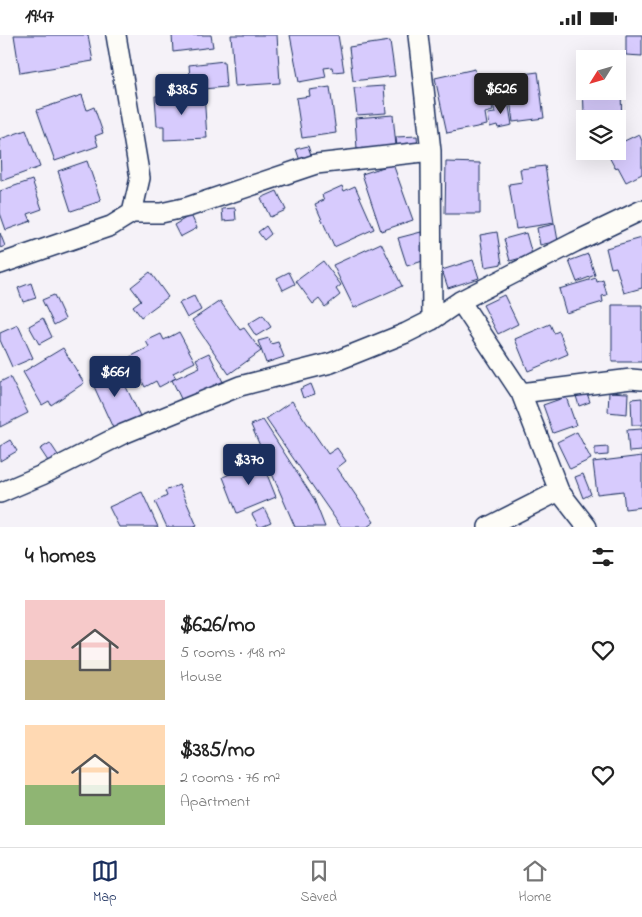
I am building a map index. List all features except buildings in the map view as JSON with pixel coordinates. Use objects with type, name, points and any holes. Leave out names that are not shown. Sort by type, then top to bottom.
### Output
[{"type":"street","points":[[116,35],[140,178],[132,213]]},
{"type":"street","points":[[418,35],[430,151],[432,321]]},
{"type":"street","points":[[0,263],[111,226],[132,213],[161,213],[188,207],[316,164],[430,151]]},
{"type":"street","points":[[0,493],[42,475],[123,435],[240,385],[331,363],[432,321],[460,301],[642,210]]},
{"type":"street","points":[[460,301],[521,393],[559,491],[587,527]]},
{"type":"street","points":[[521,393],[631,379],[642,380]]},
{"type":"street","points":[[488,527],[559,491]]}]
